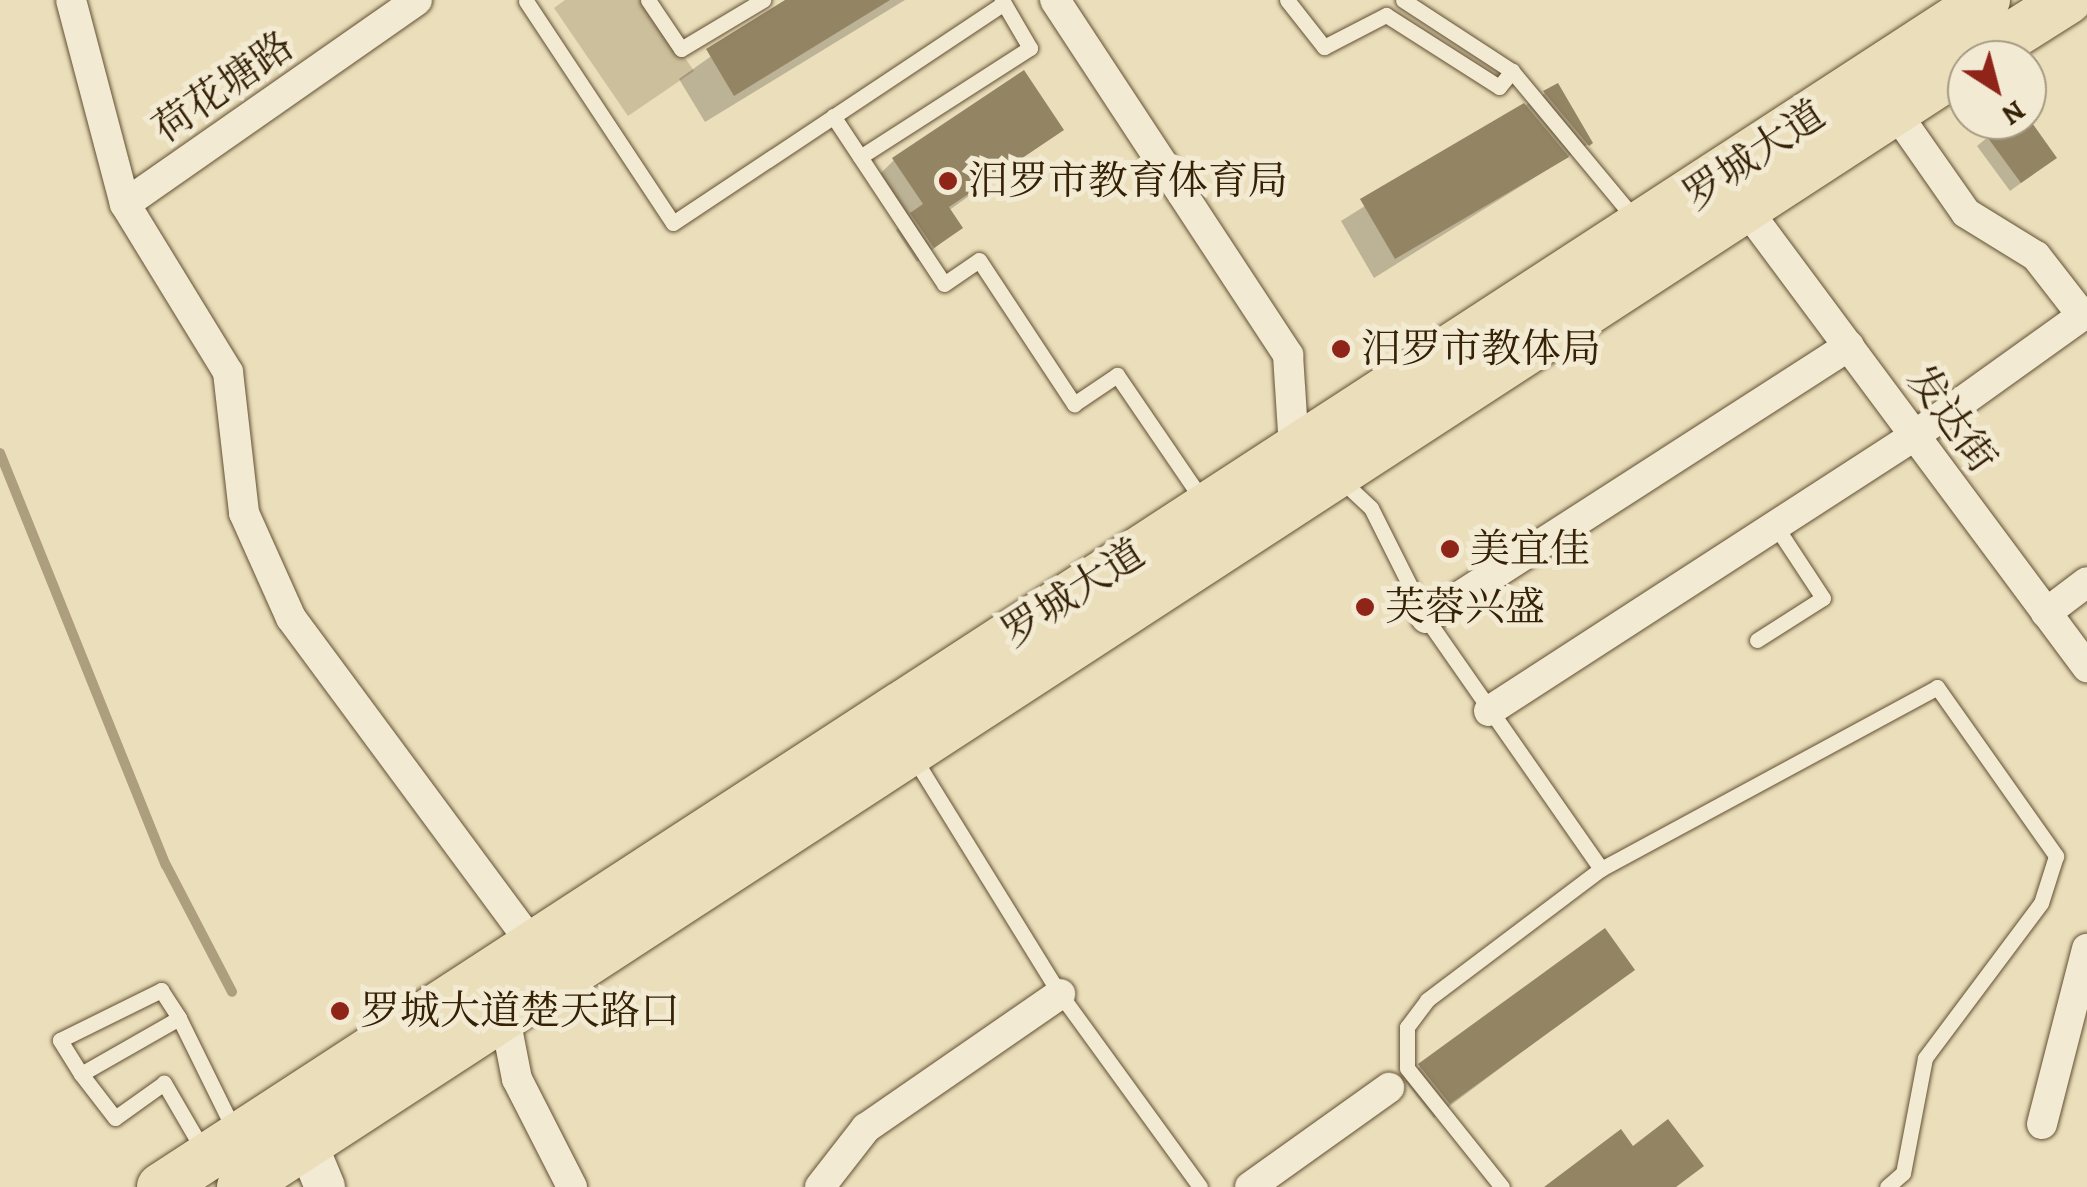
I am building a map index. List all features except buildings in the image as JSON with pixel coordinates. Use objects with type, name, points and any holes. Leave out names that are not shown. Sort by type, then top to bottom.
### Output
[{"type":"highway","name":"罗城大道","points":[[161,1187],[247,1125],[1294,448],[1644,229],[1986,0]]},
{"type":"highway","name":"罗城大道","points":[[2005,40],[2068,0]]},
{"type":"highway","name":"罗城大道","points":[[276,1173],[505,1018],[1698,235],[1947,77]]},
{"type":"main road","points":[[2034,40],[2087,10]]},
{"type":"main road","points":[[1698,235],[1752,218],[1947,92]]},
{"type":"main road","points":[[247,1125],[276,1173],[325,1187]]},
{"type":"street","points":[[71,0],[125,204],[228,372],[244,513],[292,618],[531,942]]},
{"type":"street","name":"荷花塘路","points":[[125,204],[417,0]]},
{"type":"street","points":[[1055,0],[1288,355],[1294,448]]},
{"type":"street","points":[[1489,711],[1777,528],[2085,314],[2036,256],[1966,212],[1901,120]]},
{"type":"street","name":"发达街","points":[[1752,218],[2087,667]]},
{"type":"street","points":[[1426,618],[1849,346]]},
{"type":"street","points":[[2046,613],[2087,582]]},
{"type":"street","points":[[2042,1124],[2087,949]]},
{"type":"street","points":[[820,1187],[866,1128],[1060,994]]},
{"type":"street","points":[[505,1018],[517,1079],[572,1187]]},
{"type":"street","points":[[1250,1187],[1389,1088]]},
{"type":"lane","points":[[648,0],[680,50],[764,0]]},
{"type":"lane","points":[[1287,0],[1324,48],[1386,15],[1499,87],[1512,71]]},
{"type":"lane","points":[[1403,0],[1512,71],[1644,229]]},
{"type":"lane","points":[[526,1],[673,223],[1003,2],[1030,48],[860,157]]},
{"type":"lane","points":[[833,116],[944,284],[980,260],[1074,404],[1118,374],[1207,507]]},
{"type":"lane","points":[[1335,475],[1371,508],[1426,618],[1601,870]]},
{"type":"lane","points":[[1756,640],[1823,598],[1777,528]]},
{"type":"lane","points":[[1502,1187],[1408,1068],[1407,1027],[1427,1000],[1601,870],[1767,787],[1894,706],[1937,687],[1959,707],[2048,834],[2054,876],[1925,1058],[1903,1174],[1887,1187]]},
{"type":"lane","points":[[911,755],[1060,994],[1200,1187]]},
{"type":"lane","points":[[161,990],[247,1125],[164,1083],[115,1118],[60,1040],[161,990]]},
{"type":"lane","points":[[81,1074],[179,1018]]},
{"type":"shaded area","points":[[565,0],[645,0],[694,71],[628,116],[554,8]]},
{"type":"waterway","points":[[0,453],[166,865],[232,992]]},
{"type":"place","name":"汨罗市教育体育局","points":[[948,181]]},
{"type":"place","name":"汨罗市教体局","points":[[1341,349]]},
{"type":"place","name":"美宜佳","points":[[1450,549]]},
{"type":"place","name":"芙蓉兴盛","points":[[1365,607]]},
{"type":"place","name":"罗城大道楚天路口","points":[[340,1011]]}]
